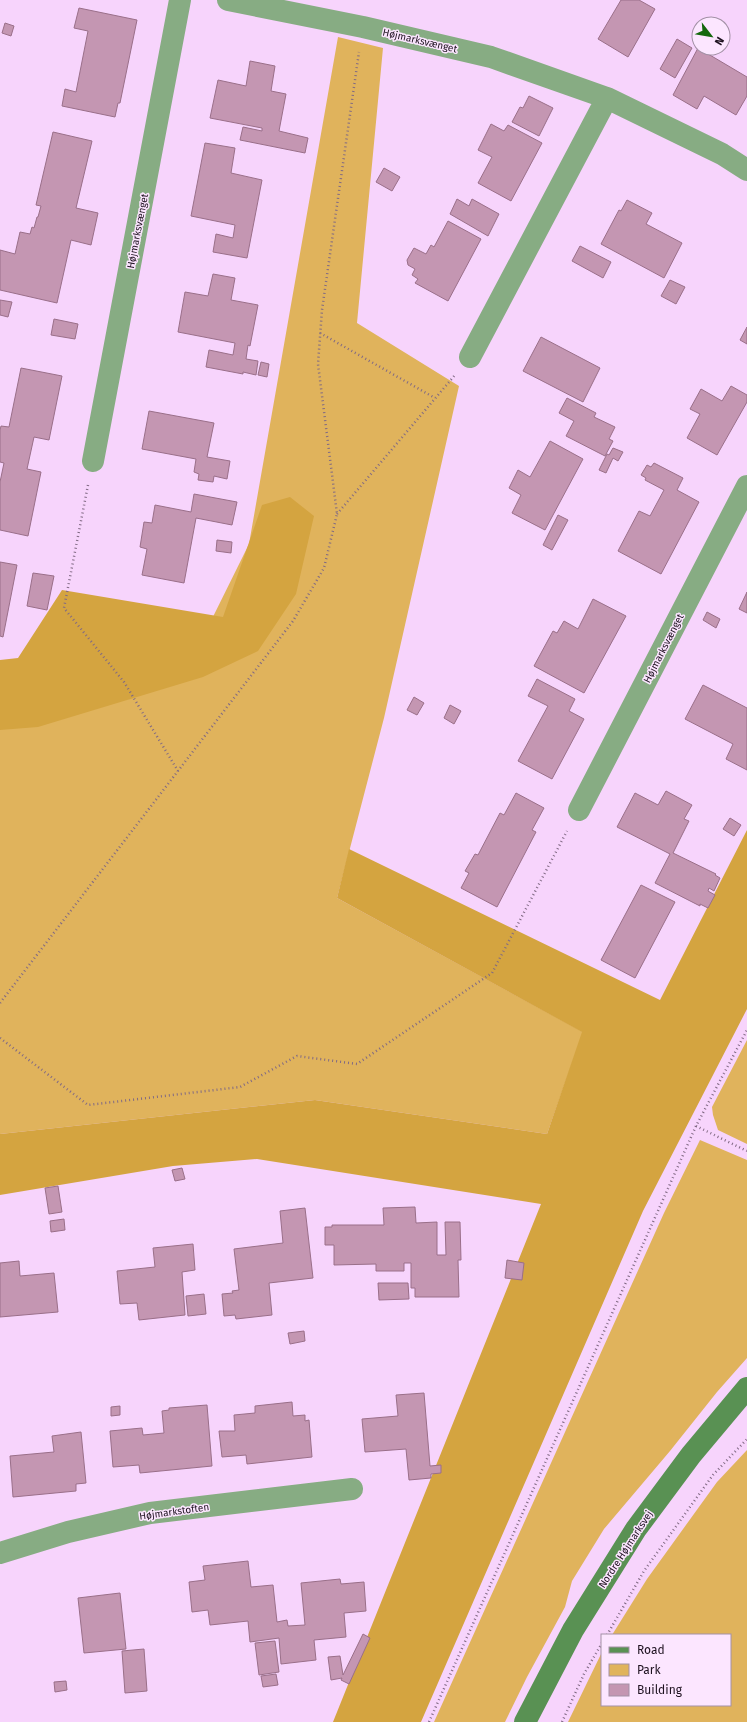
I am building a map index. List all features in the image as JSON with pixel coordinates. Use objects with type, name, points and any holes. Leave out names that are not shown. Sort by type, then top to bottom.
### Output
[{"type":"street","name":"Højmarksvænget","points":[[93,461],[180,0]]},
{"type":"street","name":"Højmarksvænget","points":[[228,0],[363,27],[491,57],[607,98],[722,154],[747,170]]},
{"type":"street","points":[[470,357],[607,98]]},
{"type":"street","name":"Højmarksvænget","points":[[579,810],[747,486]]},
{"type":"street","name":"Nordre Højmarksvej","points":[[526,1722],[573,1630],[636,1529],[691,1455],[746,1390]]},
{"type":"street","name":"Højmarkstoften","points":[[0,1552],[68,1532],[150,1513],[352,1489]]},
{"type":"path","points":[[0,1003],[293,621],[324,568],[337,514],[318,364],[320,333],[322,310],[363,27]]},
{"type":"path","points":[[320,333],[435,398]]},
{"type":"path","points":[[337,514],[470,357]]},
{"type":"path","points":[[93,461],[64,608],[124,682],[178,771]]},
{"type":"path","points":[[0,1038],[88,1105],[240,1087],[297,1056],[357,1064],[492,973],[579,810]]},
{"type":"path","points":[[429,1722],[696,1126],[747,1030]]},
{"type":"path","points":[[696,1126],[747,1151]]},
{"type":"path","points":[[608,1634],[644,1571],[713,1475],[747,1439]]},
{"type":"path","points":[[562,1722],[584,1674],[601,1646]]},
{"type":"green space","points":[[338,37],[383,48],[357,323],[459,386],[384,718],[337,898],[583,1032],[547,1134],[315,1100],[0,1134],[0,706],[202,639],[249,544]]},
{"type":"green space","points":[[747,1040],[747,1144],[718,1130],[712,1107]]},
{"type":"green space","points":[[700,1140],[747,1160],[747,1358],[717,1392],[670,1451],[604,1529],[572,1581],[565,1607],[527,1677],[505,1722],[434,1722],[664,1213]]},
{"type":"green space","points":[[747,1450],[747,1722],[568,1722],[601,1654],[601,1706],[731,1706],[731,1634],[613,1634],[647,1579],[717,1482]]},
{"type":"shaded area","points":[[290,497],[314,516],[296,594],[258,651],[203,677],[38,727],[0,730],[0,660],[18,658],[62,590],[223,617],[262,505]]},
{"type":"shaded area","points":[[747,830],[747,1009],[643,1211],[421,1722],[333,1722],[541,1204],[257,1159],[173,1166],[0,1195],[0,1134],[315,1100],[547,1134],[582,1032],[337,898],[349,849],[660,1000]]},
{"type":"building","points":[[621,0],[639,0],[655,9],[628,57],[598,39]]},
{"type":"building","points":[[79,8],[137,20],[120,103],[118,103],[115,117],[62,106],[65,89],[76,92],[88,31],[74,28]]},
{"type":"building","points":[[5,23],[14,26],[11,36],[2,33]]},
{"type":"building","points":[[677,39],[691,47],[675,78],[660,69]]},
{"type":"building","points":[[694,56],[712,56],[747,77],[747,96],[736,115],[704,96],[697,109],[673,95]]},
{"type":"building","points":[[250,61],[275,66],[271,91],[286,94],[279,131],[308,138],[305,153],[240,140],[243,127],[262,131],[262,128],[210,118],[218,80],[246,86]]},
{"type":"building","points":[[529,96],[553,108],[539,136],[512,122],[520,107],[523,108]]},
{"type":"building","points":[[491,124],[504,131],[508,125],[542,143],[511,201],[478,183],[492,157],[478,150]]},
{"type":"building","points":[[53,132],[92,141],[76,208],[98,213],[91,245],[71,240],[57,303],[0,290],[0,250],[15,254],[20,232],[30,234],[38,217],[41,206],[36,205]]},
{"type":"building","points":[[205,143],[235,148],[231,173],[262,180],[247,258],[213,252],[216,234],[233,238],[235,225],[191,216]]},
{"type":"building","points":[[384,168],[400,177],[392,191],[376,182]]},
{"type":"building","points":[[457,199],[469,206],[472,199],[499,214],[488,236],[450,214]]},
{"type":"building","points":[[627,200],[652,213],[646,224],[682,243],[664,278],[601,244],[619,210],[621,211]]},
{"type":"building","points":[[448,221],[481,239],[448,301],[415,283],[418,279],[412,275],[415,269],[408,265],[407,260],[414,248],[426,254],[431,245],[434,247]]},
{"type":"building","points":[[580,246],[611,262],[603,278],[572,261]]},
{"type":"building","points":[[213,274],[235,278],[231,300],[258,305],[246,359],[258,361],[256,375],[206,367],[209,350],[233,355],[235,343],[178,332],[185,292],[208,296]]},
{"type":"building","points":[[670,280],[685,287],[676,304],[661,296]]},
{"type":"building","points":[[0,300],[12,302],[8,317],[0,315]]},
{"type":"building","points":[[54,319],[78,324],[75,339],[51,335]]},
{"type":"building","points":[[747,327],[747,344],[740,340]]},
{"type":"building","points":[[541,337],[600,368],[583,402],[523,371]]},
{"type":"building","points":[[261,362],[269,364],[267,377],[258,375]]},
{"type":"building","points":[[21,368],[62,376],[49,440],[34,437],[27,469],[41,472],[28,536],[0,530],[0,482],[4,463],[0,462],[0,430],[1,426],[9,427]]},
{"type":"building","points":[[731,386],[747,395],[747,402],[717,455],[687,438],[700,414],[690,409],[701,389],[722,401]]},
{"type":"building","points":[[567,398],[596,413],[594,417],[615,427],[609,439],[613,441],[605,456],[566,436],[574,421],[559,413]]},
{"type":"building","points":[[149,411],[214,423],[207,457],[230,461],[227,479],[214,476],[213,482],[198,480],[199,474],[194,472],[196,459],[142,449]]},
{"type":"building","points":[[550,441],[583,459],[545,530],[512,513],[521,495],[509,488],[518,470],[530,477]]},
{"type":"building","points":[[613,448],[623,452],[618,461],[613,458],[606,473],[599,470],[607,454],[609,455]]},
{"type":"building","points":[[654,463],[683,478],[677,490],[699,502],[661,574],[618,551],[639,511],[650,516],[664,490],[645,480],[646,478],[641,475],[647,465],[651,467]]},
{"type":"building","points":[[194,494],[237,502],[232,525],[196,518],[184,583],[142,575],[147,549],[140,547],[144,522],[152,523],[155,505],[191,512]]},
{"type":"building","points":[[558,515],[568,520],[552,550],[543,545]]},
{"type":"building","points":[[217,540],[232,542],[231,553],[216,551]]},
{"type":"building","points":[[0,562],[17,565],[3,637],[0,636]]},
{"type":"building","points":[[33,573],[54,576],[47,610],[27,606]]},
{"type":"building","points":[[747,592],[747,613],[739,609]]},
{"type":"building","points":[[593,599],[626,616],[584,693],[534,666],[553,631],[557,633],[564,621],[578,629]]},
{"type":"building","points":[[707,612],[720,619],[716,628],[703,620]]},
{"type":"building","points":[[537,679],[575,699],[569,711],[584,719],[552,779],[518,761],[548,706],[528,696]]},
{"type":"building","points":[[703,685],[747,708],[747,770],[726,759],[733,744],[685,719]]},
{"type":"building","points":[[414,697],[424,703],[417,715],[407,710]]},
{"type":"building","points":[[450,705],[461,711],[454,724],[444,718]]},
{"type":"building","points":[[666,791],[692,805],[684,819],[689,821],[673,853],[716,874],[715,875],[720,878],[714,891],[709,888],[708,891],[715,895],[708,908],[700,904],[700,906],[655,883],[670,854],[617,827],[635,793],[658,805]]},
{"type":"building","points":[[516,793],[544,808],[532,830],[536,832],[497,907],[461,888],[469,873],[465,871],[475,854],[478,855],[500,813],[504,815]]},
{"type":"building","points":[[730,818],[741,825],[734,836],[723,829]]},
{"type":"building","points":[[641,885],[675,902],[635,978],[601,960]]},
{"type":"building","points":[[182,1168],[185,1179],[175,1181],[172,1170]]},
{"type":"building","points":[[58,1186],[62,1212],[49,1214],[45,1188]]},
{"type":"building","points":[[415,1207],[416,1223],[437,1222],[437,1255],[446,1255],[445,1222],[460,1222],[461,1260],[458,1260],[459,1297],[415,1297],[415,1288],[411,1288],[411,1263],[404,1263],[404,1271],[376,1271],[376,1264],[334,1265],[334,1245],[325,1245],[325,1227],[332,1227],[332,1225],[384,1225],[383,1208]]},
{"type":"building","points":[[305,1208],[313,1278],[269,1283],[272,1315],[236,1319],[235,1315],[224,1316],[222,1294],[233,1293],[232,1291],[239,1290],[234,1249],[283,1243],[280,1211]]},
{"type":"building","points":[[64,1219],[65,1230],[51,1232],[50,1221]]},
{"type":"building","points":[[193,1244],[195,1270],[182,1272],[185,1315],[139,1320],[137,1303],[120,1304],[117,1271],[155,1267],[153,1248]]},
{"type":"building","points":[[507,1260],[524,1263],[522,1280],[505,1278]]},
{"type":"building","points":[[19,1261],[20,1276],[54,1273],[58,1312],[0,1317],[0,1263]]},
{"type":"building","points":[[378,1283],[408,1283],[409,1299],[379,1300]]},
{"type":"building","points":[[204,1294],[206,1314],[188,1316],[186,1296]]},
{"type":"building","points":[[304,1331],[305,1341],[290,1344],[288,1333]]},
{"type":"building","points":[[424,1393],[430,1466],[441,1465],[441,1473],[431,1474],[431,1478],[409,1480],[406,1449],[365,1452],[362,1419],[398,1416],[396,1395]]},
{"type":"building","points":[[292,1402],[293,1416],[305,1415],[305,1421],[309,1420],[312,1457],[247,1464],[246,1455],[222,1457],[219,1431],[235,1431],[234,1415],[255,1413],[255,1406]]},
{"type":"building","points":[[207,1405],[212,1466],[140,1473],[139,1465],[113,1467],[110,1431],[142,1428],[143,1435],[164,1433],[162,1411],[169,1410],[169,1408]]},
{"type":"building","points":[[120,1406],[120,1415],[111,1416],[111,1407]]},
{"type":"building","points":[[81,1432],[86,1483],[76,1484],[76,1491],[13,1497],[10,1456],[54,1452],[52,1436]]},
{"type":"building","points":[[248,1561],[251,1587],[273,1585],[277,1622],[287,1620],[288,1626],[305,1625],[301,1583],[340,1579],[341,1584],[364,1582],[366,1611],[344,1613],[346,1637],[314,1640],[316,1660],[281,1664],[279,1638],[250,1642],[248,1621],[210,1625],[208,1610],[192,1612],[189,1582],[205,1580],[203,1566]]},
{"type":"building","points":[[120,1593],[126,1649],[84,1653],[78,1598]]},
{"type":"building","points":[[363,1634],[370,1638],[349,1684],[341,1680],[342,1678],[331,1680],[328,1657],[340,1656],[343,1675]]},
{"type":"building","points":[[275,1641],[279,1672],[259,1675],[255,1643]]},
{"type":"building","points":[[144,1649],[147,1691],[125,1693],[122,1651]]},
{"type":"building","points":[[276,1674],[278,1685],[263,1687],[261,1676]]},
{"type":"building","points":[[66,1681],[67,1690],[55,1692],[54,1682]]}]
